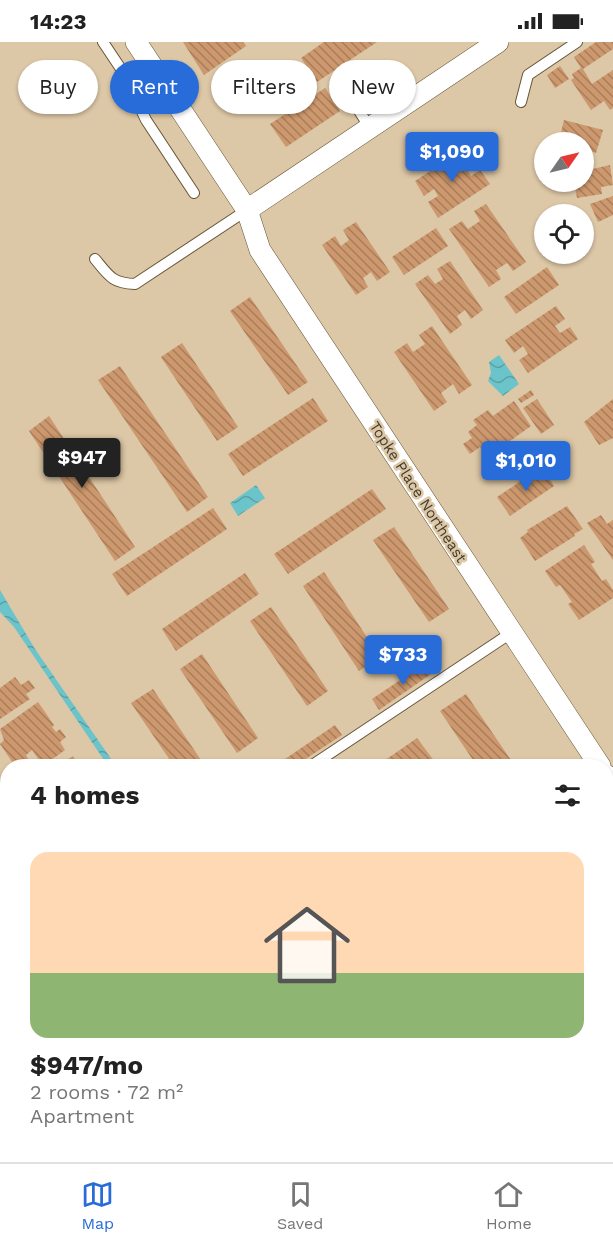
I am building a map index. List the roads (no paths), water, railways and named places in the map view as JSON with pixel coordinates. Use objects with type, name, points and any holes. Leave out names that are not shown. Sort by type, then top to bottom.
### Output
[{"type":"street","name":"Topke Place Northeast","points":[[136,42],[247,210],[260,250],[595,759]]},
{"type":"street","points":[[247,210],[498,42]]},
{"type":"lane","points":[[103,42],[128,81],[146,120],[194,193]]},
{"type":"lane","points":[[521,102],[528,75],[577,42]]},
{"type":"lane","points":[[361,114],[370,128]]},
{"type":"lane","points":[[95,259],[110,278],[121,284],[135,284],[247,210]]},
{"type":"lane","points":[[322,759],[511,633]]},
{"type":"water","points":[[499,355],[519,384],[503,396],[488,381],[491,373],[489,362]]},
{"type":"water","points":[[256,485],[265,498],[238,516],[230,503]]},
{"type":"water","points":[[0,590],[35,649],[111,759],[103,759],[14,627],[0,612]]}]
